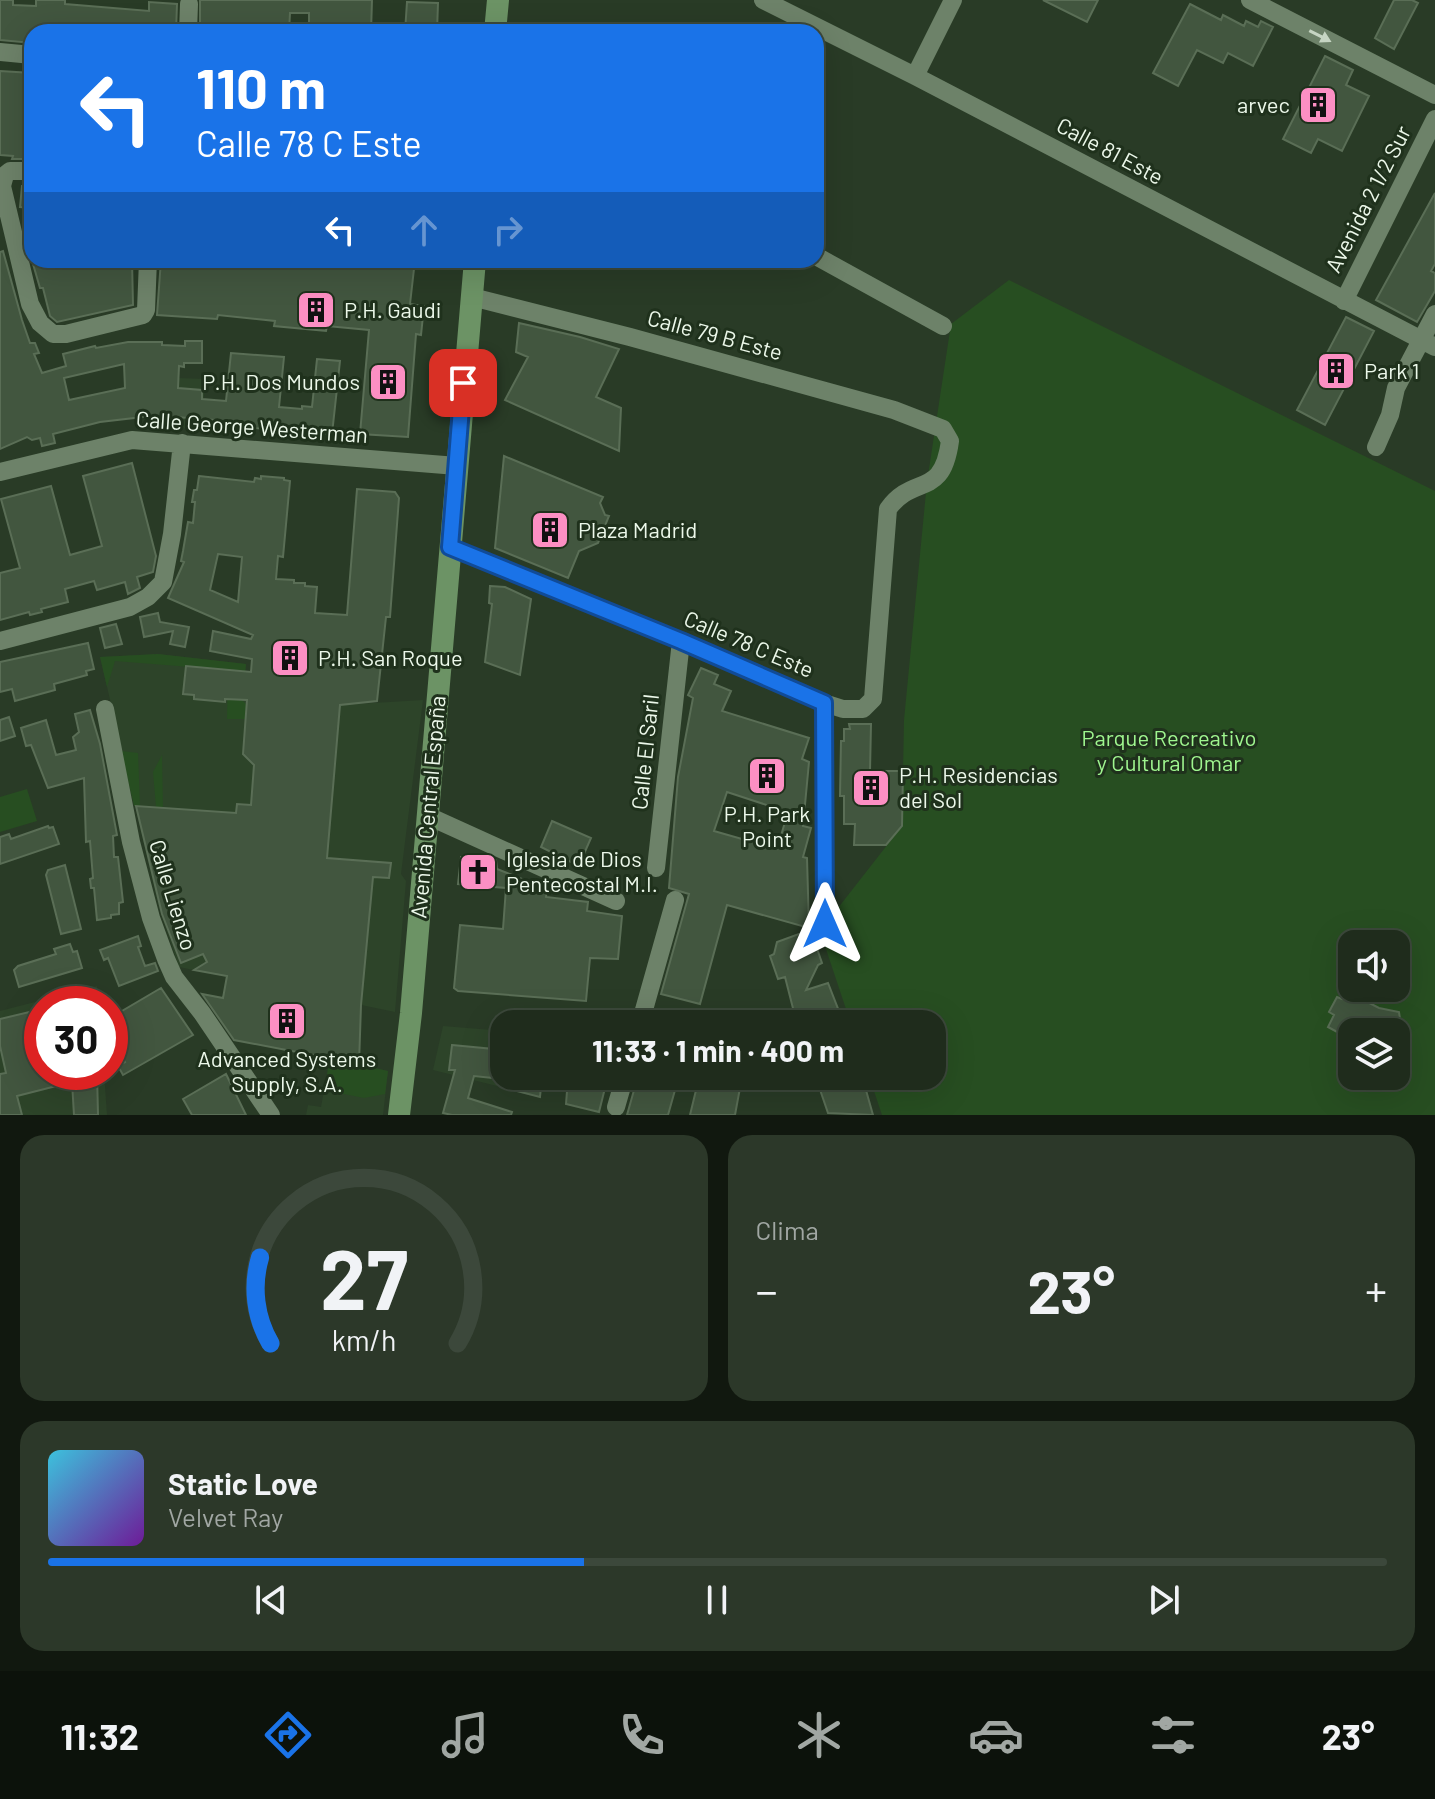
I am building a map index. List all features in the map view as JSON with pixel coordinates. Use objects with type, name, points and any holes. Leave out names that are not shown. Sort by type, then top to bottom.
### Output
[{"type":"main road","points":[[495,24],[496,3]]},
{"type":"main road","name":"Avenida Central España","points":[[399,1115],[411,1013],[474,268]]},
{"type":"street","name":"Calle 81 Este","points":[[763,0],[811,24]]},
{"type":"street","points":[[915,76],[953,0]]},
{"type":"street","points":[[1250,0],[1435,95]]},
{"type":"street","points":[[188,24],[189,4]]},
{"type":"street","name":"Calle 81 Este","points":[[824,30],[1428,343]]},
{"type":"street","points":[[0,52],[24,54]]},
{"type":"street","name":"Avenida 2 1/2 Sur","points":[[1344,301],[1435,119]]},
{"type":"street","points":[[24,171],[10,171],[5,175],[2,186],[30,304],[40,323],[53,334],[66,334],[139,317],[146,310],[148,268]]},
{"type":"street","points":[[824,260],[943,326]]},
{"type":"street","name":"Calle 79 B Este","points":[[472,297],[894,410],[943,429],[950,441],[943,469],[935,480],[898,495],[888,509],[873,699],[863,709],[843,709],[824,703]]},
{"type":"street","points":[[1376,447],[1390,415],[1396,388],[1428,343],[1435,314]]},
{"type":"street","name":"Calle George Westerman","points":[[0,472],[132,440],[457,466]]},
{"type":"street","points":[[0,641],[130,607],[148,597],[163,582],[172,534],[182,443]]},
{"type":"street","name":"Calle 78 C Este","points":[[450,547],[824,703],[825,924]]},
{"type":"street","name":"Calle El Saril","points":[[656,868],[681,641]]},
{"type":"street","name":"Calle Lienzo","points":[[105,709],[131,842],[151,918],[166,959],[174,977],[271,1115]]},
{"type":"street","points":[[428,816],[616,901]]},
{"type":"street","points":[[644,1010],[675,900]]},
{"type":"street","points":[[616,1107],[621,1090]]},
{"type":"shaded area","points":[[178,378],[205,379],[202,429],[176,428]]},
{"type":"shaded area","points":[[158,654],[246,664],[243,700],[340,705],[423,700],[401,874],[406,881],[395,1012],[179,967],[159,908],[100,657]]},
{"type":"shaded area","points":[[24,1005],[24,1090],[105,1090],[107,1115],[0,1115],[0,1011]]},
{"type":"shaded area","points":[[443,1026],[490,1030],[490,1084],[433,1070]]},
{"type":"shaded area","points":[[330,1058],[388,1071],[383,1115],[306,1115],[308,1105],[321,1107]]},
{"type":"green space","name":"Parque Recreativo y Cultural Omar","points":[[1009,280],[1435,491],[1435,1115],[882,1115],[874,1090],[946,1090],[946,1010],[846,1010],[820,931],[902,826],[904,720],[927,482],[951,324]]},
{"type":"green space","points":[[158,654],[246,664],[242,700],[247,705],[246,719],[227,719],[228,670],[115,661],[107,687],[100,657]]},
{"type":"green space","points":[[121,751],[138,753],[140,806],[134,806]]},
{"type":"green space","points":[[162,755],[163,808],[156,807],[153,772]]},
{"type":"green space","points":[[27,789],[37,821],[0,832],[0,797]]},
{"type":"green space","points":[[330,1058],[388,1071],[385,1094],[364,1098],[324,1090]]},
{"type":"building","points":[[0,0],[13,0],[13,5],[36,6],[36,0],[65,0],[65,4],[149,11],[149,2],[177,4],[176,24],[24,24],[24,42],[0,40]]},
{"type":"building","points":[[200,0],[372,0],[371,24],[309,24],[309,13],[290,13],[289,24],[200,24]]},
{"type":"building","points":[[1043,0],[1098,0],[1087,22]]},
{"type":"building","points":[[1394,0],[1418,3],[1394,49],[1375,38]]},
{"type":"building","points":[[407,2],[438,3],[437,24],[406,24]]},
{"type":"building","points":[[1190,4],[1221,20],[1223,15],[1244,26],[1246,21],[1258,27],[1261,21],[1273,27],[1253,66],[1228,53],[1223,63],[1197,50],[1178,86],[1153,73]]},
{"type":"building","name":"arvec","points":[[1325,56],[1353,70],[1346,85],[1369,96],[1342,151],[1318,139],[1311,153],[1283,139]]},
{"type":"building","points":[[0,71],[24,72],[24,159],[0,155]]},
{"type":"building","points":[[22,186],[24,186],[24,207],[20,207]]},
{"type":"building","points":[[1435,193],[1435,264],[1431,271],[1435,273],[1435,291],[1417,322],[1376,300]]},
{"type":"building","points":[[3,251],[30,343],[35,343],[39,353],[34,354],[42,373],[66,366],[63,354],[95,346],[162,342],[162,345],[185,346],[185,341],[202,341],[202,363],[179,366],[178,388],[202,390],[202,399],[226,401],[231,353],[284,357],[279,407],[302,409],[302,406],[312,407],[317,359],[340,361],[332,434],[214,425],[214,420],[176,417],[176,428],[151,427],[152,416],[100,422],[53,434],[55,443],[42,446],[40,438],[32,440],[27,437],[0,449],[0,252]],"holes":[[[124,364],[125,388],[69,400],[64,378]]]},
{"type":"building","points":[[34,268],[132,268],[133,305],[57,322],[50,316],[43,288],[40,288]]},
{"type":"building","points":[[160,268],[414,268],[410,304],[424,306],[421,335],[416,334],[408,437],[360,434],[369,330],[327,326],[326,331],[274,326],[275,321],[218,315],[217,319],[157,315]]},
{"type":"building","name":"Park 1","points":[[1346,317],[1374,331],[1325,425],[1297,410]]},
{"type":"building","points":[[519,323],[619,349],[596,397],[621,408],[619,451],[505,400],[528,357],[516,352]]},
{"type":"building","name":"Plaza Madrid","points":[[504,456],[603,497],[600,503],[605,515],[609,516],[598,543],[579,551],[568,578],[495,548]]},
{"type":"building","points":[[132,463],[156,556],[153,572],[137,577],[140,588],[128,594],[125,582],[97,590],[94,581],[65,589],[68,602],[41,609],[42,612],[30,615],[29,612],[0,620],[0,573],[20,568],[1,499],[51,486],[70,555],[102,546],[83,476]]},
{"type":"building","points":[[199,476],[254,482],[261,476],[290,481],[283,557],[278,556],[276,579],[294,580],[294,583],[317,587],[315,613],[347,615],[357,489],[395,492],[399,498],[390,617],[386,617],[377,701],[340,705],[327,858],[391,863],[389,878],[373,877],[361,1005],[359,1064],[234,1040],[202,994],[223,998],[227,976],[194,970],[207,962],[203,954],[181,963],[162,914],[136,806],[236,813],[237,804],[251,805],[254,765],[243,754],[247,700],[225,699],[225,702],[194,699],[194,695],[183,694],[186,666],[251,672],[252,659],[210,651],[213,631],[251,639],[253,635],[168,598],[184,562],[181,561],[188,522],[193,523],[195,502],[192,502],[194,490],[197,490]],"holes":[[[218,554],[242,557],[238,602],[210,590]]]},
{"type":"building","points":[[490,586],[505,587],[531,599],[520,675],[485,662],[492,604],[489,603]]},
{"type":"building","points":[[158,613],[160,622],[189,627],[185,647],[170,644],[173,631],[144,637],[140,617]]},
{"type":"building","points":[[116,624],[122,644],[105,648],[100,628]]},
{"type":"building","points":[[88,643],[94,669],[86,671],[87,675],[54,684],[55,690],[15,701],[12,689],[0,692],[0,662]]},
{"type":"building","points":[[701,668],[718,675],[714,684],[731,691],[722,711],[809,738],[802,759],[809,762],[803,826],[811,828],[803,857],[807,858],[809,928],[727,905],[700,1004],[661,994],[689,894],[669,888],[678,777],[693,698],[688,695]],"holes":[[[727,792],[788,812],[777,849],[714,831]]]},
{"type":"building","points":[[90,710],[100,744],[117,835],[113,836],[114,857],[118,857],[123,902],[119,903],[119,914],[97,920],[94,888],[91,888],[90,879],[93,878],[90,841],[86,842],[84,778],[48,788],[31,745],[26,746],[21,728],[46,720],[56,755],[76,750],[73,737],[79,732],[75,714]]},
{"type":"building","points":[[9,717],[15,736],[0,741],[0,720]]},
{"type":"building","name":"P.H. Residencias del Sol","points":[[849,724],[871,724],[870,771],[903,771],[902,826],[886,845],[854,845],[855,824],[844,824],[844,796],[840,796],[841,741],[844,741],[844,729],[850,729]]},
{"type":"building","points":[[552,821],[591,838],[580,863],[571,862],[541,847]]},
{"type":"building","points":[[53,827],[59,844],[0,864],[0,837],[9,834],[11,839]]},
{"type":"building","points":[[461,857],[496,860],[497,869],[547,889],[546,897],[588,902],[587,911],[622,916],[618,959],[590,958],[586,1001],[458,991],[454,988],[460,925],[503,929],[506,888],[458,884]]},
{"type":"building","points":[[65,865],[81,929],[61,934],[46,875],[48,870]]},
{"type":"building","points":[[810,930],[810,941],[814,940],[822,963],[818,965],[806,990],[828,983],[839,1010],[793,1010],[785,977],[778,979],[770,956],[774,954],[777,942]]},
{"type":"building","points":[[138,936],[141,946],[138,947],[145,966],[155,963],[158,971],[119,986],[108,958],[104,960],[100,950]]},
{"type":"building","points":[[70,944],[73,952],[77,951],[82,968],[19,987],[14,970],[18,966],[56,954],[54,949]]},
{"type":"building","points":[[161,988],[193,1035],[128,1072],[128,1007]]},
{"type":"building","points":[[1337,997],[1338,1002],[1367,1002],[1399,1012],[1400,1018],[1338,1018],[1338,1032],[1328,1027],[1334,1015],[1329,1012]]},
{"type":"building","points":[[24,1013],[24,1090],[41,1090],[17,1096],[22,1115],[0,1115],[0,1074],[6,1073],[0,1046],[0,1019]]},
{"type":"building","points":[[452,1045],[490,1049],[490,1078],[474,1076],[468,1098],[512,1112],[511,1115],[443,1113],[455,1070],[449,1070]]},
{"type":"building","points":[[226,1074],[246,1115],[192,1115],[183,1099]]},
{"type":"building","points":[[72,1090],[97,1090],[98,1115],[74,1115]]},
{"type":"building","points":[[513,1090],[541,1090],[540,1097]]},
{"type":"building","points":[[560,1090],[604,1090],[599,1112],[566,1104],[567,1091]]},
{"type":"building","points":[[634,1090],[675,1090],[668,1115],[627,1115]]},
{"type":"building","points":[[696,1090],[740,1090],[735,1115],[690,1115]]},
{"type":"building","points":[[820,1090],[866,1090],[873,1115],[828,1113]]},
{"type":"place","name":"arvec","points":[[1318,105]]},
{"type":"place","name":"P.H. Gaudi","points":[[316,310]]},
{"type":"place","name":"Park 1","points":[[1336,371]]},
{"type":"place","name":"P.H. Dos Mundos","points":[[388,382]]},
{"type":"place","name":"Plaza Madrid","points":[[550,530]]},
{"type":"place","name":"P.H. San Roque","points":[[290,658]]},
{"type":"place","name":"P.H. Park Point","points":[[767,776]]},
{"type":"place","name":"P.H. Residencias del Sol","points":[[871,788]]},
{"type":"place","name":"Iglesia de Dios Pentecostal M.I.","points":[[478,872]]},
{"type":"place","name":"Advanced Systems Supply, S.A.","points":[[287,1021]]},
{"type":"route","points":[[463,383],[450,547],[824,703],[825,924]]}]
